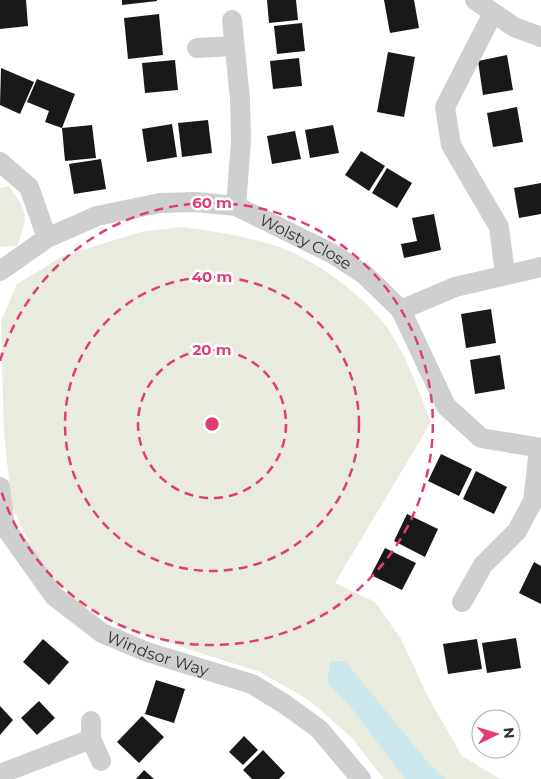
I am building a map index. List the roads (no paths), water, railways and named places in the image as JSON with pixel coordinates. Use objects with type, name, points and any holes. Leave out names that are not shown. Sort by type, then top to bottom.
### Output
[{"type":"street","points":[[475,0],[514,27],[541,37]]},
{"type":"street","points":[[493,13],[445,107],[451,145],[499,227],[505,274]]},
{"type":"street","points":[[232,20],[240,100],[240,141],[236,206]]},
{"type":"street","points":[[197,48],[234,46]]},
{"type":"street","points":[[0,162],[28,187],[47,238]]},
{"type":"street","name":"Wolsty Close","points":[[0,271],[47,238],[97,216],[136,206],[196,202],[236,206],[333,254],[365,275],[401,310],[446,406],[481,438],[540,449]]},
{"type":"street","points":[[401,310],[454,287],[541,267]]},
{"type":"street","points":[[462,602],[482,565],[517,531],[533,501],[540,449]]},
{"type":"street","name":"Windsor Way","points":[[0,487],[2,527],[54,596],[102,633],[147,652],[252,684],[286,705],[319,729],[361,779]]},
{"type":"street","points":[[0,774],[91,730],[101,761]]},
{"type":"water","points":[[331,661],[345,661],[429,764],[446,779],[405,779],[350,706],[327,682]]}]
